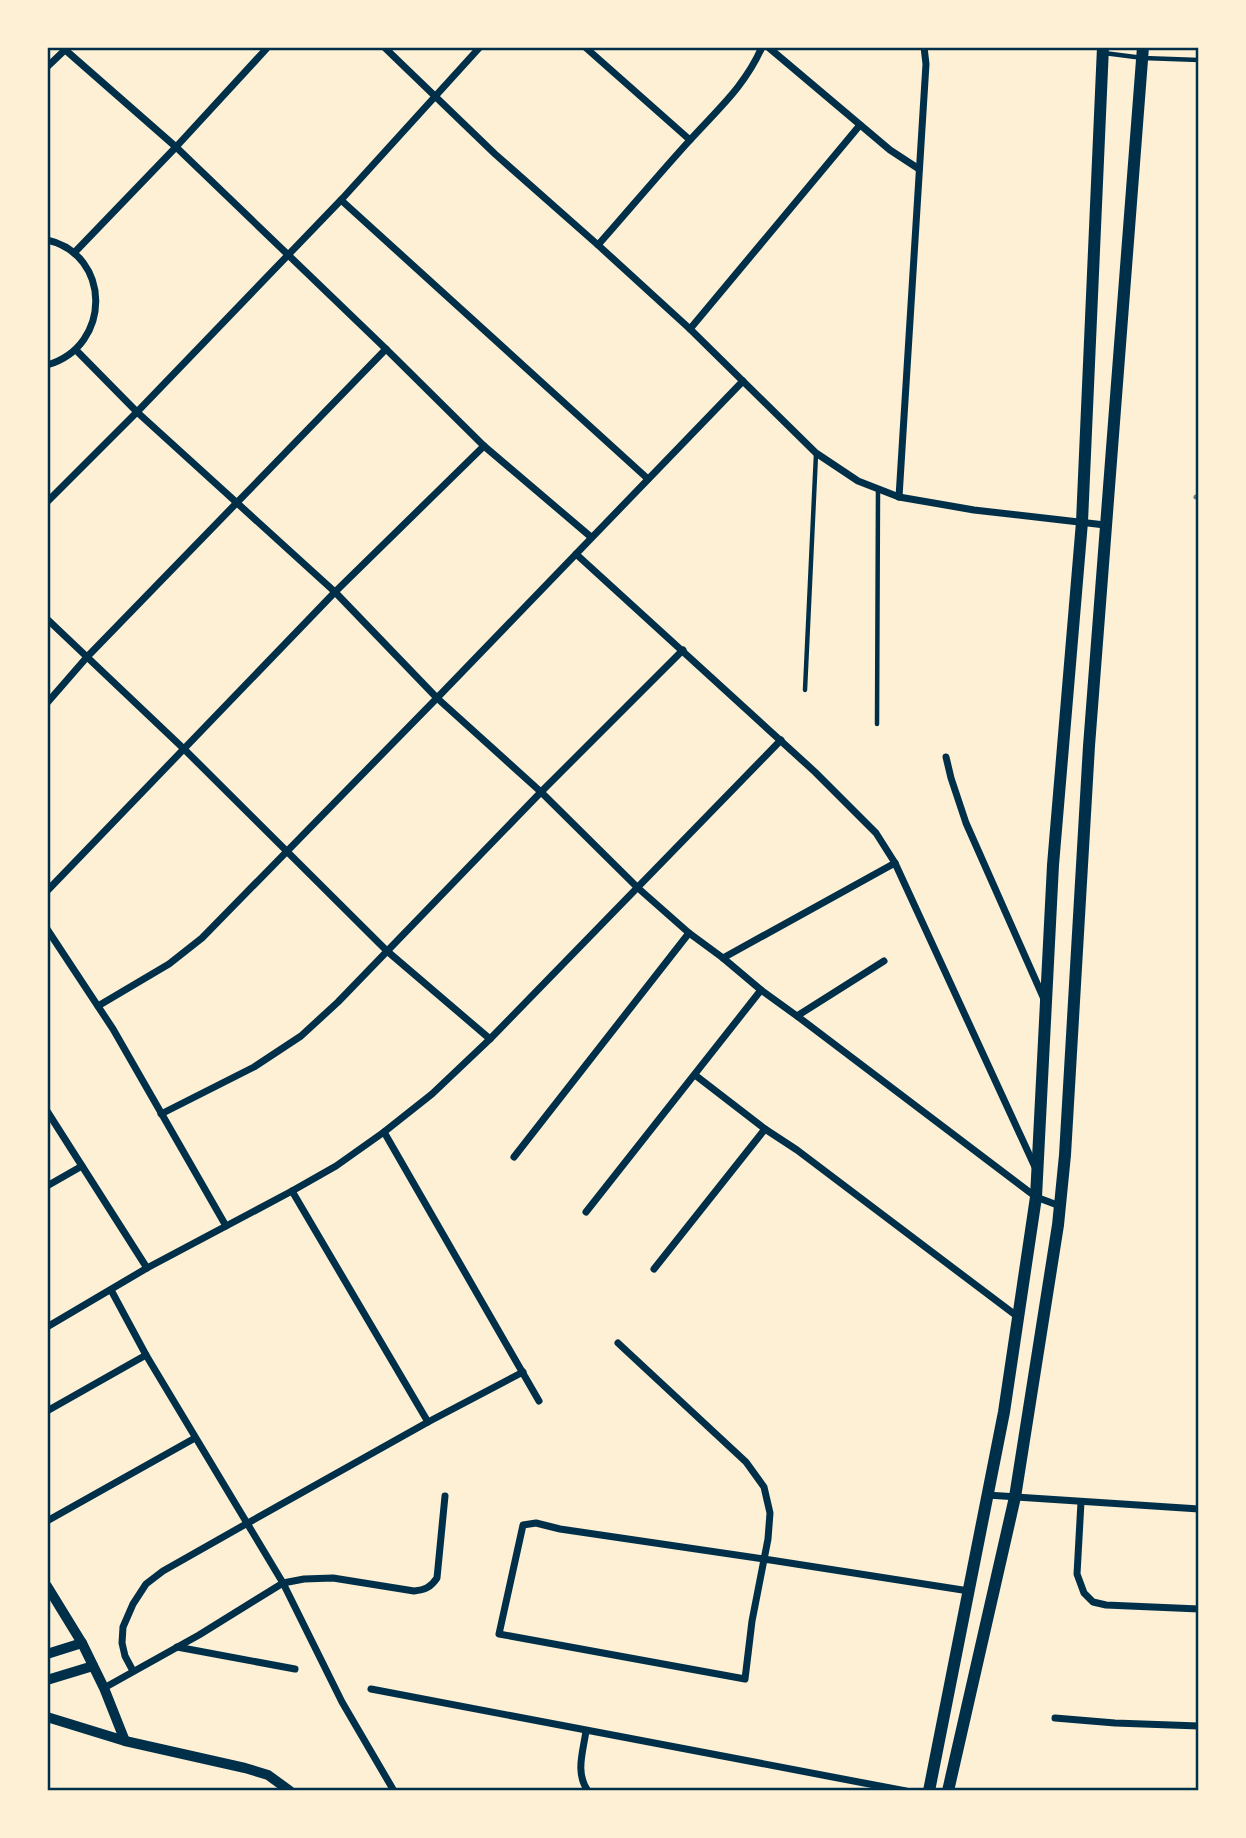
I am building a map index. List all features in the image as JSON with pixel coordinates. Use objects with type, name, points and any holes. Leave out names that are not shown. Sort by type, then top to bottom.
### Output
[{"type":"main road","points":[[929,1791],[1004,1412],[1036,1197],[1053,865],[1082,522],[1103,50]]},
{"type":"main road","points":[[948,1791],[1015,1497],[1060,1206],[1105,524],[1143,52]]},
{"type":"main road","points":[[47,1586],[82,1643],[125,1741]]},
{"type":"main road","points":[[47,1654],[82,1643]]},
{"type":"main road","points":[[47,1680],[93,1666]]},
{"type":"main road","points":[[47,1717],[125,1741],[268,1775],[290,1791]]},
{"type":"street","points":[[74,253],[268,47]]},
{"type":"street","points":[[384,47],[495,154],[690,329],[816,453],[858,481],[899,498],[974,510],[1105,524]]},
{"type":"street","points":[[47,502],[341,200],[480,47]]},
{"type":"street","points":[[585,47],[690,140]]},
{"type":"street","points":[[598,245],[740,86],[762,47]]},
{"type":"street","points":[[768,47],[890,150],[919,169]]},
{"type":"street","points":[[899,498],[926,64],[924,47]]},
{"type":"street","points":[[47,67],[65,48],[176,147],[484,446],[591,537]]},
{"type":"street","points":[[690,329],[860,125]]},
{"type":"street","points":[[341,200],[648,479]]},
{"type":"street","points":[[47,240],[56,242],[74,253],[88,270],[96,290],[96,312],[89,333],[76,350],[47,365]]},
{"type":"street","points":[[47,703],[88,657],[386,349]]},
{"type":"street","points":[[76,350],[137,412],[335,592],[437,698],[541,792],[638,888],[689,933],[1036,1197],[1060,1206]]},
{"type":"street","points":[[98,1006],[169,964],[202,937],[743,381]]},
{"type":"street","points":[[47,891],[335,592],[484,446]]},
{"type":"street","points":[[576,554],[781,740],[876,833],[895,863],[1037,1171]]},
{"type":"street","points":[[47,619],[184,748],[387,951],[490,1039]]},
{"type":"street","points":[[161,1114],[254,1067],[301,1036],[338,1002],[683,650]]},
{"type":"street","points":[[47,1327],[147,1268],[336,1166],[432,1094],[490,1039],[781,740]]},
{"type":"street","points":[[946,757],[966,823],[1046,1003]]},
{"type":"street","points":[[723,958],[895,863]]},
{"type":"street","points":[[47,929],[113,1029],[226,1226]]},
{"type":"street","points":[[514,1157],[689,933]]},
{"type":"street","points":[[797,1016],[884,961]]},
{"type":"street","points":[[586,1212],[761,990]]},
{"type":"street","points":[[695,1075],[1018,1317]]},
{"type":"street","points":[[47,1111],[147,1268]]},
{"type":"street","points":[[654,1269],[765,1129]]},
{"type":"street","points":[[384,1132],[539,1401]]},
{"type":"street","points":[[47,1186],[82,1166]]},
{"type":"street","points":[[292,1191],[428,1422]]},
{"type":"street","points":[[111,1290],[146,1355],[283,1583],[342,1702],[394,1791]]},
{"type":"street","points":[[618,1343],[746,1462],[764,1487],[770,1513],[768,1539],[764,1559],[752,1621],[745,1679],[499,1634],[523,1525],[536,1523],[560,1529],[764,1559],[968,1591]]},
{"type":"street","points":[[47,1411],[146,1355]]},
{"type":"street","points":[[132,1671],[124,1656],[123,1627],[146,1584],[163,1571],[428,1422],[523,1372]]},
{"type":"street","points":[[47,1521],[195,1438]]},
{"type":"street","points":[[988,1495],[1199,1509]]},
{"type":"street","points":[[104,1688],[283,1583],[333,1578],[414,1591],[433,1585],[437,1578],[445,1496]]},
{"type":"street","points":[[1081,1502],[1077,1574],[1084,1593],[1093,1602],[1106,1605],[1199,1609]]},
{"type":"street","points":[[176,1647],[295,1669]]},
{"type":"street","points":[[371,1689],[906,1791]]},
{"type":"street","points":[[1055,1718],[1199,1726]]},
{"type":"street","points":[[586,1731],[580,1769],[582,1782],[588,1791]]},
{"type":"lane","points":[[1103,50],[1143,52],[1199,60]]},
{"type":"lane","points":[[805,690],[816,453]]},
{"type":"lane","points":[[877,723],[878,489]]}]
